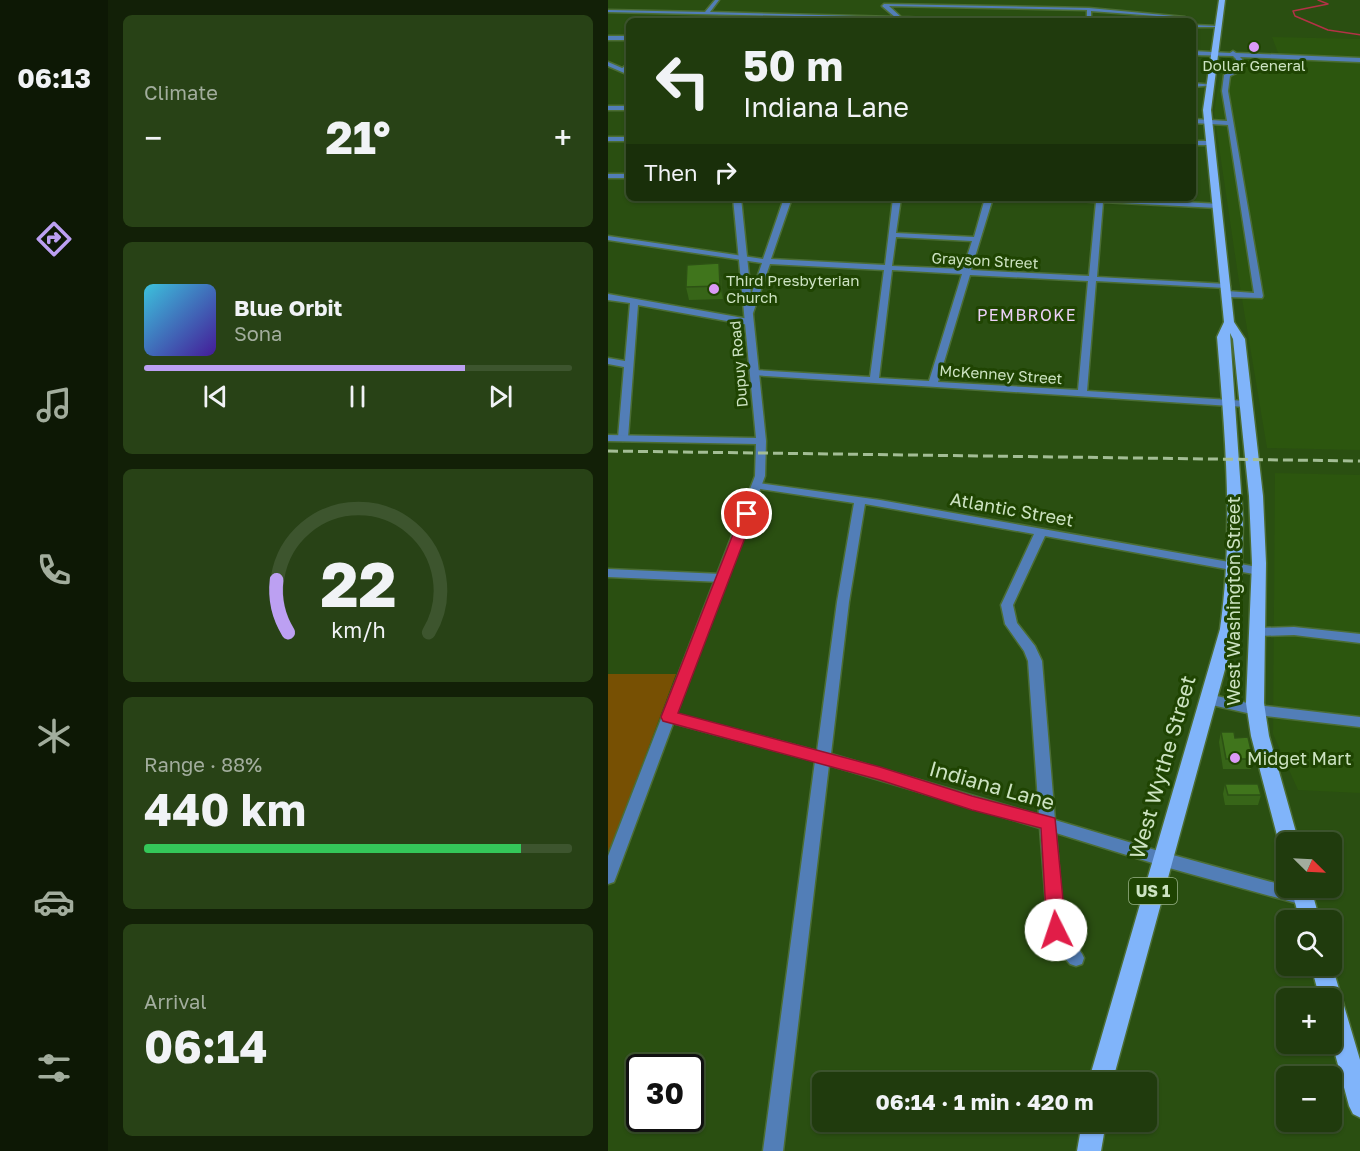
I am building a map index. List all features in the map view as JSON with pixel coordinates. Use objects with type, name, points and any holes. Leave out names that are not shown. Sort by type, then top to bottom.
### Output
[{"type":"main road","name":"West Washington Street","points":[[1222,0],[1210,85],[1208,122],[1229,322],[1239,339],[1256,496],[1259,571],[1256,710],[1260,736],[1286,832]]},
{"type":"main road","name":"West Washington Street","points":[[1229,322],[1223,337],[1237,518],[1237,567]]},
{"type":"main road","name":"West Wythe Street","points":[[1103,1072],[1228,629],[1237,567]]},
{"type":"main road","points":[[1325,976],[1361,1106]]},
{"type":"main road","points":[[1089,1151],[1092,1132]]},
{"type":"street","points":[[706,14],[718,0]]},
{"type":"street","points":[[1169,5],[1183,18]]},
{"type":"street","points":[[899,18],[884,6],[1089,9],[1174,18]]},
{"type":"street","points":[[1001,18],[1004,7]]},
{"type":"street","points":[[1089,9],[1089,18]]},
{"type":"street","points":[[608,11],[821,18]]},
{"type":"street","points":[[880,11],[888,18]]},
{"type":"street","points":[[683,18],[688,13]]},
{"type":"street","points":[[1196,26],[1218,27]]},
{"type":"street","points":[[608,38],[626,39]]},
{"type":"street","points":[[1196,53],[1327,63],[1361,68]]},
{"type":"street","points":[[1236,56],[1361,60]]},
{"type":"street","points":[[1196,121],[1230,123],[1225,85],[1228,74],[1240,70],[1236,56]]},
{"type":"street","points":[[608,64],[626,70]]},
{"type":"street","points":[[1196,84],[1210,85]]},
{"type":"street","points":[[608,118],[612,108]]},
{"type":"street","name":"Grayson Street","points":[[608,238],[743,260],[1092,279],[1226,290],[1259,296],[1230,123]]},
{"type":"street","points":[[608,139],[626,139]]},
{"type":"street","points":[[1196,143],[1210,143]]},
{"type":"street","points":[[608,176],[626,176]]},
{"type":"street","name":"Dupuy Road","points":[[608,877],[758,486],[762,455],[761,441],[737,201]]},
{"type":"street","points":[[608,297],[749,318],[787,201]]},
{"type":"street","points":[[874,380],[897,201]]},
{"type":"street","points":[[933,384],[988,201]]},
{"type":"street","points":[[1082,394],[1100,201]]},
{"type":"street","points":[[1133,201],[1217,206]]},
{"type":"street","points":[[893,235],[977,239]]},
{"type":"street","points":[[623,438],[634,302]]},
{"type":"street","points":[[608,361],[630,365]]},
{"type":"street","name":"McKenney Street","points":[[755,373],[1246,404]]},
{"type":"street","points":[[608,438],[761,441]]},
{"type":"street","name":"Atlantic Street","points":[[758,486],[860,501],[1259,571]]},
{"type":"street","points":[[773,1151],[843,602],[860,501]]},
{"type":"street","points":[[1041,532],[1007,605],[1011,624],[1036,661],[1056,930],[1060,941],[1076,958]]},
{"type":"street","points":[[608,573],[722,578]]},
{"type":"street","points":[[1256,632],[1294,631],[1361,639]]},
{"type":"street","points":[[1208,699],[1256,710],[1361,722]]},
{"type":"street","name":"Indiana Lane","points":[[669,717],[824,758],[972,803],[1049,823],[1162,859],[1276,887]]},
{"type":"shaded area","points":[[1272,37],[1360,39],[1360,450],[1267,448],[1214,113],[1223,56],[1280,58]]},
{"type":"shaded area","points":[[1275,473],[1360,475],[1360,793],[1298,790],[1273,734]]},
{"type":"shaded area","points":[[608,674],[676,674],[608,856]]},
{"type":"building","points":[[719,263],[720,286],[686,287],[687,265]]},
{"type":"building","points":[[1221,732],[1234,732],[1235,738],[1248,737],[1253,759],[1226,759]]},
{"type":"building","points":[[1225,784],[1258,784],[1261,795],[1228,795]]},
{"type":"waterway","points":[[1318,0],[1328,4],[1293,11],[1295,16],[1328,30],[1361,35]]},
{"type":"railway","points":[[608,451],[1361,461]]},
{"type":"place","name":"Dollar General","points":[[1254,47]]},
{"type":"place","name":"Third Presbyterian Church","points":[[714,289]]},
{"type":"place","name":"Midget Mart","points":[[1235,758]]},
{"type":"district","name":"PEMBROKE","points":[[1027,315]]},
{"type":"route","points":[[747,514],[669,717],[880,773],[972,803],[1049,823],[1056,930]]}]
